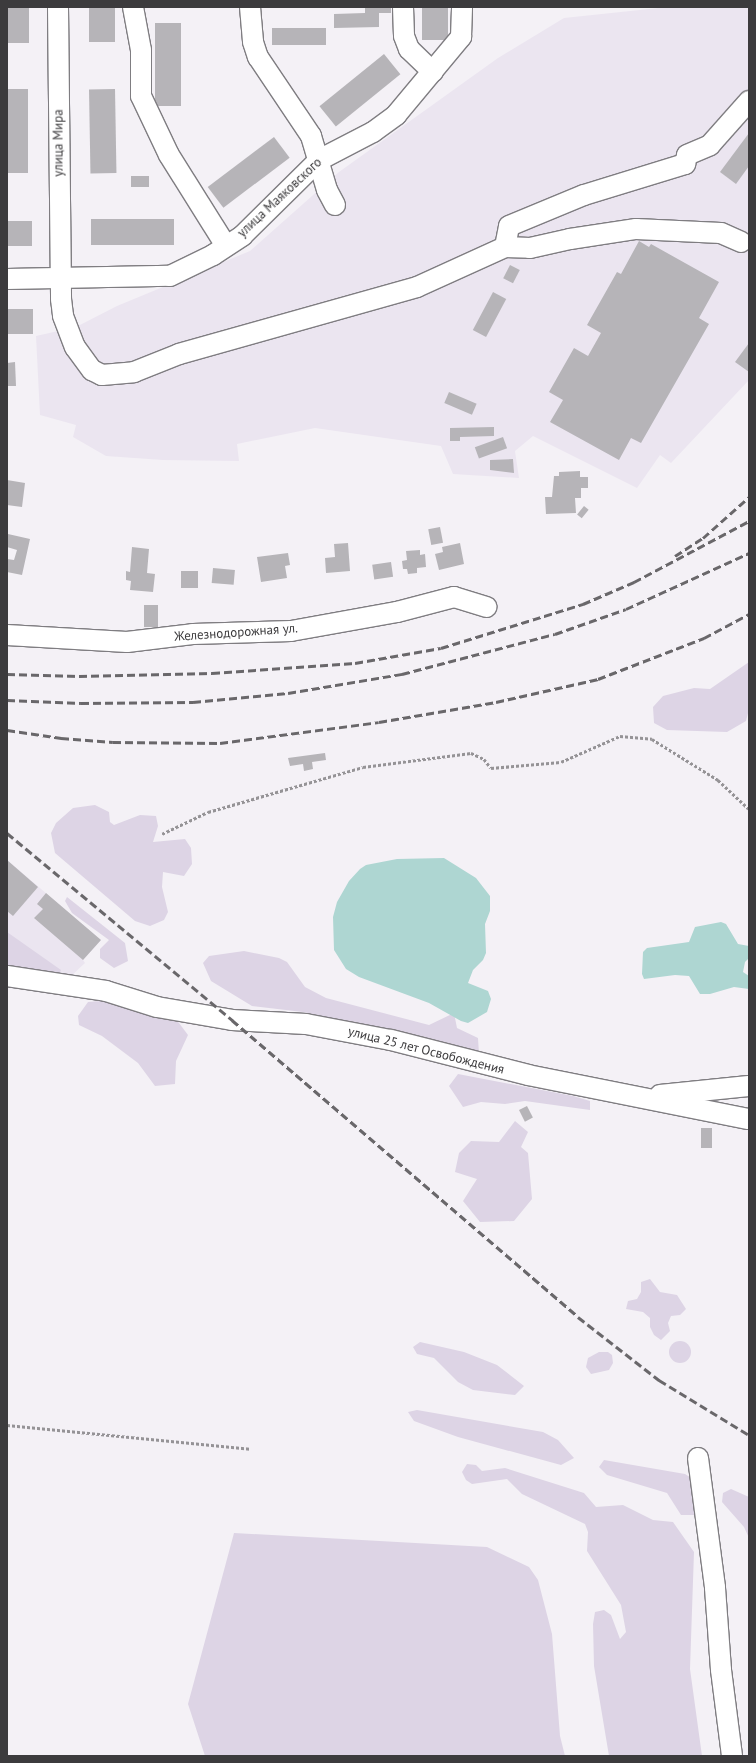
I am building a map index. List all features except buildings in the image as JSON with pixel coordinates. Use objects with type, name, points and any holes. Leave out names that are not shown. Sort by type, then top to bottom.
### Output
[{"type":"street","name":"улица Мира","points":[[58,7],[60,279],[63,316],[75,347],[92,370],[102,375],[112,376],[134,372],[179,354],[416,288],[505,247]]},
{"type":"street","points":[[133,7],[141,50],[141,96],[169,155],[226,246]]},
{"type":"street","points":[[250,7],[253,42],[258,57],[311,136],[327,190],[335,205]]},
{"type":"street","points":[[403,7],[404,36],[409,50],[433,72]]},
{"type":"street","name":"улица Маяковского","points":[[7,279],[170,276],[181,273],[242,236],[319,160],[373,132],[396,115],[461,37],[462,7]]},
{"type":"street","points":[[741,242],[721,232],[636,229],[570,239],[530,248],[505,247],[509,226],[584,196],[685,164],[687,155],[710,144],[749,101]]},
{"type":"street","name":"Железнодорожная ул.","points":[[7,635],[127,642],[193,634],[290,631],[397,612],[454,598],[486,607]]},
{"type":"street","name":"улица 25 лет Освобождения","points":[[7,976],[106,991],[157,1006],[232,1020],[306,1024],[391,1040],[520,1074],[749,1119]]},
{"type":"street","points":[[636,1097],[749,1086]]},
{"type":"street","points":[[698,1458],[715,1588],[721,1670],[732,1756]]},
{"type":"path","points":[[162,834],[208,812],[363,767],[471,754],[484,759],[491,768],[561,762],[620,736],[652,739],[718,780],[749,809]]},
{"type":"path","points":[[7,1425],[250,1449]]},
{"type":"shaded area","points":[[668,7],[749,7],[749,380],[671,463],[660,455],[637,488],[533,436],[515,451],[519,478],[453,474],[441,446],[315,428],[237,444],[239,461],[163,460],[106,456],[73,437],[76,425],[40,415],[36,336],[76,327],[117,306],[250,251],[339,172],[498,58],[564,18]]},
{"type":"shaded area","points":[[749,662],[749,709],[746,721],[727,732],[667,730],[654,723],[653,707],[663,696],[694,688],[710,689]]},
{"type":"shaded area","points":[[95,805],[109,812],[110,822],[114,825],[140,815],[156,816],[158,826],[153,842],[185,839],[191,848],[192,864],[184,876],[163,872],[162,887],[168,912],[164,920],[150,926],[135,921],[55,853],[51,833],[56,823],[73,808]]},
{"type":"shaded area","points":[[444,858],[476,878],[490,896],[490,911],[485,924],[486,953],[483,960],[473,970],[468,983],[488,991],[491,999],[487,1012],[468,1023],[461,1021],[429,1003],[359,977],[346,969],[334,950],[333,917],[337,902],[349,881],[360,869],[366,865],[397,859]]},
{"type":"shaded area","points":[[7,860],[101,940],[83,960],[85,963],[70,977],[25,957],[7,942]]},
{"type":"shaded area","points":[[67,897],[125,943],[128,961],[114,968],[100,958],[100,949],[109,940],[72,913],[65,901]]},
{"type":"shaded area","points":[[721,922],[726,924],[738,944],[749,946],[749,958],[745,962],[743,972],[749,976],[749,989],[734,987],[710,994],[700,994],[689,976],[675,975],[644,979],[642,974],[643,952],[647,948],[689,942],[695,927]]},
{"type":"shaded area","points":[[7,932],[61,970],[56,981],[7,970]]},
{"type":"shaded area","points":[[244,951],[279,958],[287,962],[305,987],[326,998],[429,1025],[454,1013],[457,1028],[478,1038],[479,1054],[437,1041],[303,1012],[252,1006],[211,981],[203,963],[209,956]]},
{"type":"shaded area","points":[[113,1000],[176,1019],[188,1035],[176,1061],[175,1084],[155,1086],[138,1063],[102,1036],[79,1025],[78,1016],[88,1002]]},
{"type":"shaded area","points":[[458,1074],[573,1096],[590,1101],[590,1110],[525,1101],[505,1104],[481,1102],[463,1107],[449,1086]]},
{"type":"shaded area","points":[[515,1121],[528,1132],[521,1147],[528,1153],[532,1199],[514,1221],[480,1222],[463,1201],[477,1179],[455,1172],[459,1153],[471,1141],[499,1142]]},
{"type":"shaded area","points":[[650,1279],[660,1292],[677,1295],[686,1309],[680,1315],[671,1316],[668,1323],[670,1331],[661,1340],[654,1335],[650,1327],[650,1318],[643,1312],[626,1309],[628,1301],[637,1299],[641,1292],[641,1282]]},
{"type":"shaded area","points":[[680,1341],[688,1344],[691,1352],[688,1360],[680,1363],[672,1360],[669,1352],[672,1344]]},
{"type":"shaded area","points":[[420,1342],[464,1352],[497,1365],[524,1386],[515,1395],[473,1390],[458,1382],[434,1358],[417,1354],[413,1347]]},
{"type":"shaded area","points":[[599,1352],[608,1352],[612,1355],[613,1363],[609,1370],[591,1374],[586,1367],[588,1358]]},
{"type":"shaded area","points":[[417,1410],[543,1432],[558,1440],[574,1458],[561,1465],[458,1437],[414,1421],[408,1412]]},
{"type":"shaded area","points":[[604,1460],[685,1474],[704,1486],[701,1504],[695,1515],[681,1515],[667,1493],[607,1475],[599,1467]]},
{"type":"shaded area","points":[[467,1464],[476,1465],[482,1471],[505,1468],[584,1493],[596,1507],[623,1505],[653,1520],[673,1522],[694,1552],[690,1669],[702,1756],[609,1756],[594,1666],[593,1624],[595,1612],[604,1610],[611,1615],[620,1639],[626,1632],[621,1605],[587,1551],[588,1532],[585,1524],[522,1494],[507,1479],[472,1484],[466,1480],[462,1472]]},
{"type":"shaded area","points":[[731,1489],[749,1497],[749,1538],[744,1527],[722,1502],[723,1493]]},
{"type":"shaded area","points":[[234,1533],[487,1547],[529,1567],[538,1580],[552,1634],[560,1736],[565,1756],[205,1756],[188,1704]]},
{"type":"railway","points":[[675,556],[703,538],[749,497]]},
{"type":"railway","points":[[7,674],[79,676],[212,673],[355,663],[441,648],[583,604],[634,582],[749,521]]},
{"type":"railway","points":[[7,700],[81,703],[193,702],[288,693],[402,674],[555,634],[626,609],[749,553]]},
{"type":"railway","points":[[7,730],[61,738],[113,742],[220,743],[379,722],[496,702],[598,679],[704,638],[749,614]]},
{"type":"railway","points":[[7,833],[232,1020],[578,1317],[659,1380],[749,1435]]}]
